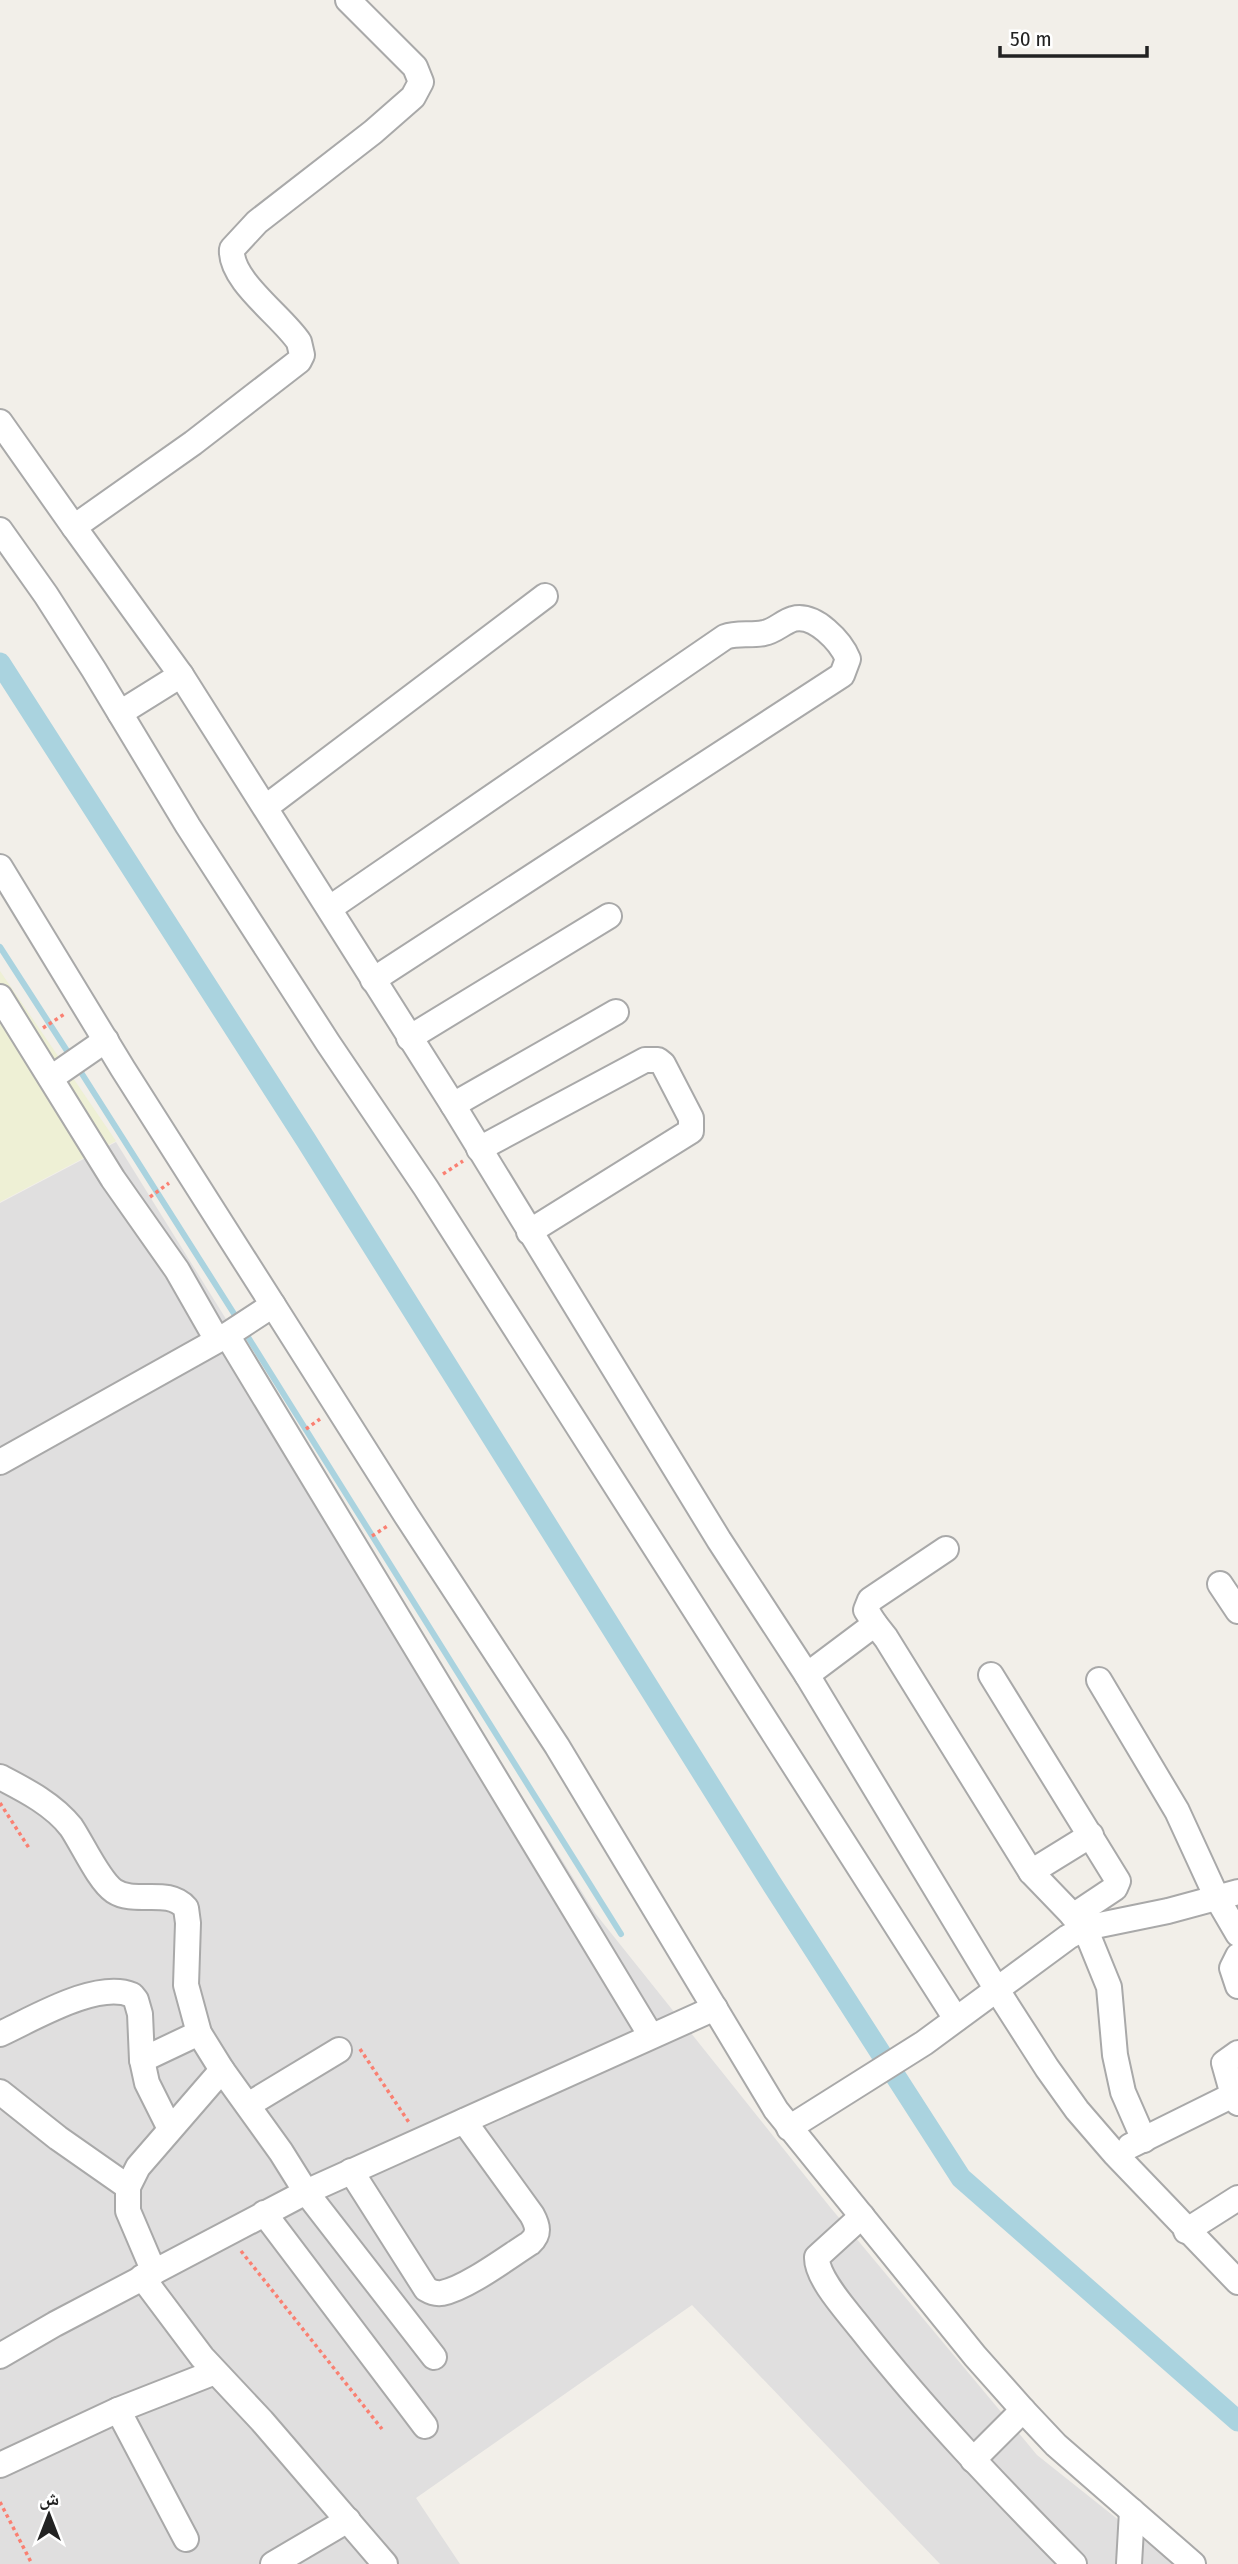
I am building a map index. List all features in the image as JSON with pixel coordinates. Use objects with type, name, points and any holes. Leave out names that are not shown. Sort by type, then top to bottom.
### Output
[{"type":"street","points":[[74,527],[194,443],[299,361],[302,355],[299,342],[246,282],[233,262],[232,249],[257,222],[373,132],[413,97],[421,82],[415,67],[348,0]]},
{"type":"street","points":[[0,422],[181,675],[266,807],[453,1105],[474,1152],[529,1232],[719,1540],[807,1675],[997,1990],[1062,2089],[1115,2154],[1186,2231],[1238,2282]]},
{"type":"street","points":[[0,530],[46,594],[223,882],[426,1188],[956,2019]]},
{"type":"street","points":[[266,807],[544,596]]},
{"type":"street","points":[[330,908],[725,637],[733,634],[766,633],[797,618],[810,620],[825,630],[844,650],[848,659],[842,675],[373,980]]},
{"type":"street","points":[[120,713],[181,675]]},
{"type":"street","points":[[0,867],[96,1047],[273,1305],[557,1746],[789,2128],[975,2356],[1023,2410],[1056,2445],[1193,2564]]},
{"type":"street","points":[[409,1038],[609,916]]},
{"type":"street","points":[[0,997],[56,1075],[113,1178],[222,1338],[652,2036]]},
{"type":"street","points":[[453,1105],[616,1012]]},
{"type":"street","points":[[56,1075],[96,1047]]},
{"type":"street","points":[[474,1152],[645,1060],[652,1059],[663,1064],[691,1118],[691,1131],[529,1232]]},
{"type":"street","points":[[0,1462],[222,1338],[273,1305]]},
{"type":"street","points":[[946,1549],[870,1600],[866,1610],[1031,1872],[1079,1922],[1109,1987],[1115,2055],[1123,2092],[1144,2140]]},
{"type":"street","points":[[1220,1584],[1238,1611]]},
{"type":"street","points":[[807,1675],[875,1624]]},
{"type":"street","points":[[789,2128],[924,2043],[997,1990],[1068,1937],[1079,1922],[1117,1885],[1116,1876],[991,1675]]},
{"type":"street","points":[[1099,1680],[1227,1895],[1238,1934]]},
{"type":"street","points":[[0,1777],[48,1805],[62,1817],[111,1890],[128,1896],[175,1900],[186,1908],[186,1985],[199,2033],[222,2070],[287,2160],[306,2192],[434,2357]]},
{"type":"street","points":[[1031,1872],[1091,1835]]},
{"type":"street","points":[[1079,1922],[1168,1911],[1227,1895]]},
{"type":"street","points":[[1238,1956],[1232,1968],[1238,1986]]},
{"type":"street","points":[[0,2034],[85,1997],[104,1992],[124,1992],[132,1995],[139,2006],[142,2060],[147,2082],[170,2129]]},
{"type":"street","points":[[0,2356],[55,2324],[306,2192],[715,2008]]},
{"type":"street","points":[[142,2060],[199,2033]]},
{"type":"street","points":[[248,2105],[339,2050]]},
{"type":"street","points":[[1115,2154],[1236,2099],[1224,2063],[1238,2053]]},
{"type":"street","points":[[222,2070],[138,2167],[128,2187],[128,2211],[148,2275],[187,2339],[262,2421],[385,2564]]},
{"type":"street","points":[[0,2092],[58,2138],[128,2187]]},
{"type":"street","points":[[351,2172],[426,2289],[440,2293],[449,2290],[530,2243],[536,2237],[537,2231],[533,2216],[464,2121]]},
{"type":"street","points":[[1186,2231],[1238,2198]]},
{"type":"street","points":[[264,2213],[425,2426]]},
{"type":"street","points":[[862,2216],[817,2257],[820,2273],[885,2359],[973,2460],[1074,2564]]},
{"type":"street","points":[[0,2465],[118,2410],[215,2372]]},
{"type":"street","points":[[118,2410],[186,2539]]},
{"type":"street","points":[[973,2460],[1023,2410]]},
{"type":"street","points":[[1129,2564],[1132,2511]]},
{"type":"street","points":[[273,2564],[348,2520]]},
{"type":"street","points":[[1158,2564],[1161,2537]]},
{"type":"path","points":[[39,1031],[65,1014]]},
{"type":"path","points":[[444,1174],[474,1152]]},
{"type":"path","points":[[367,1538],[390,1525]]},
{"type":"path","points":[[0,1803],[29,1848]]},
{"type":"path","points":[[339,2050],[353,2046],[362,2051],[421,2141]]},
{"type":"path","points":[[227,2233],[382,2429]]},
{"type":"path","points":[[0,2502],[32,2564]]},
{"type":"shaded area","points":[[116,1142],[595,1913],[830,2207],[1037,2455],[1174,2564],[940,2564],[692,2305],[416,2498],[460,2564],[0,2564],[0,1203]]},
{"type":"green space","points":[[0,971],[116,1141],[0,1202]]},
{"type":"waterway","points":[[0,663],[306,1140],[770,1881],[961,2178],[1238,2421]]},
{"type":"waterway","points":[[0,947],[71,1057]]},
{"type":"waterway","points":[[77,1066],[238,1320]]},
{"type":"waterway","points":[[243,1329],[621,1934]]}]
